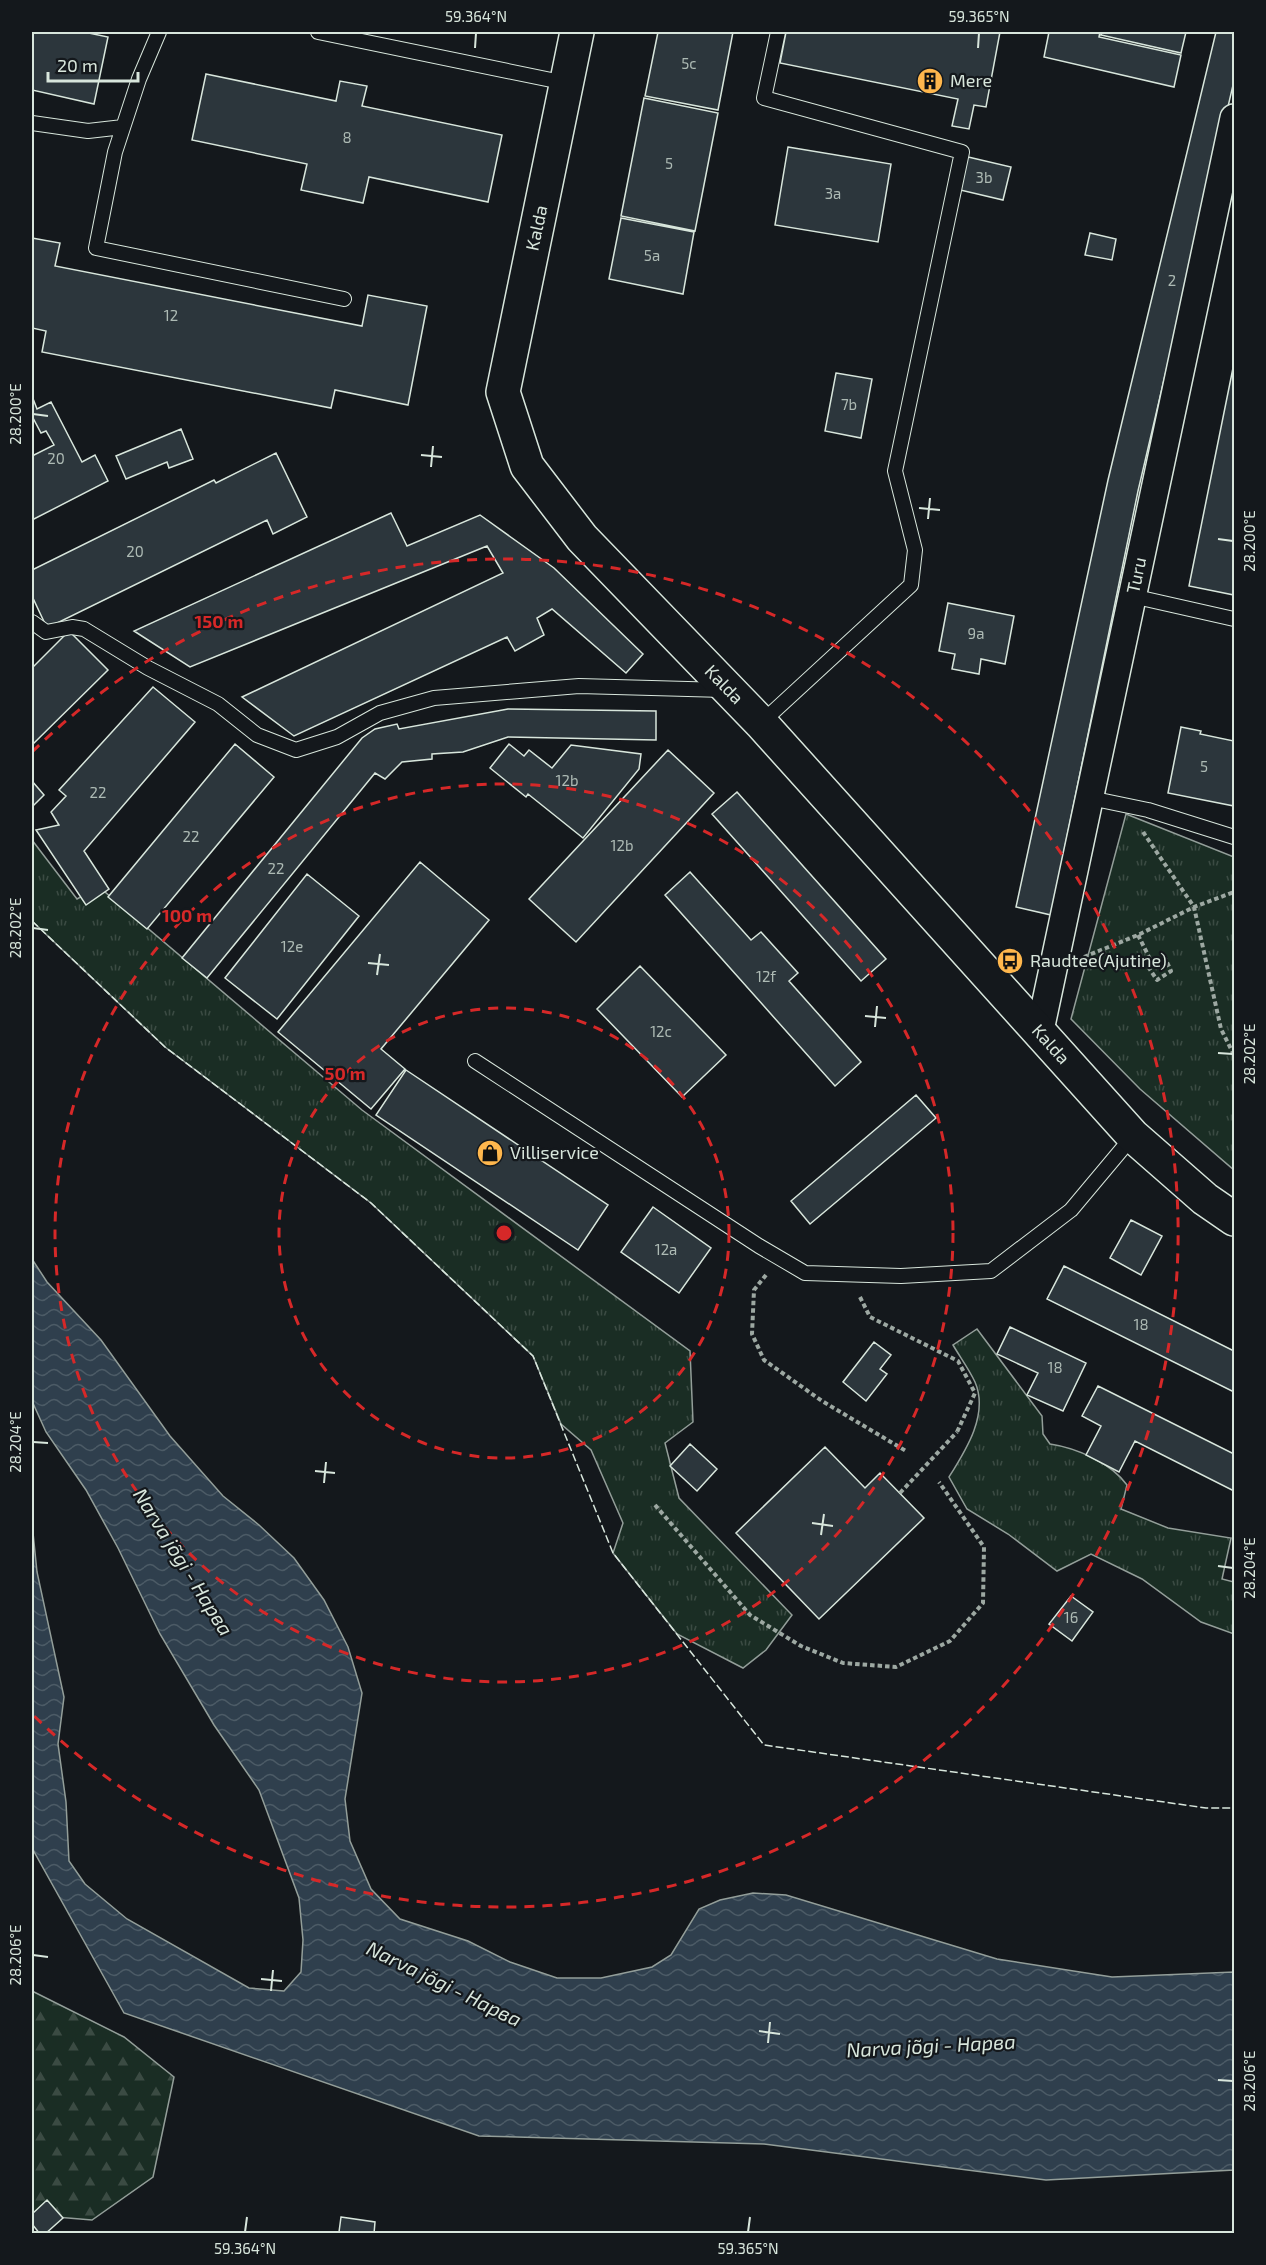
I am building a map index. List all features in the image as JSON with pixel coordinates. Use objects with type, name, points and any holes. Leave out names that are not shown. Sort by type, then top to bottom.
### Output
[{"type":"street","name":"Kalda","points":[[578,32],[503,392],[527,466],[575,529],[761,723],[1039,1035],[1133,1136],[1205,1199],[1234,1219]]},
{"type":"street","name":"Turu","points":[[1039,1035],[1132,596],[1226,200],[1234,118]]},
{"type":"lane","points":[[159,32],[115,153],[96,248],[344,299]]},
{"type":"lane","points":[[318,32],[566,82]]},
{"type":"lane","points":[[761,723],[911,585],[915,550],[895,471],[962,152],[764,98],[778,32]]},
{"type":"lane","points":[[32,123],[88,131],[123,127]]},
{"type":"lane","points":[[1132,596],[1234,619]]},
{"type":"lane","points":[[32,622],[46,632],[72,627],[84,629],[148,669],[218,704],[257,735],[296,750],[338,737],[380,713],[434,698],[579,686],[729,690]]},
{"type":"lane","points":[[1089,798],[1148,810],[1234,837]]},
{"type":"lane","points":[[475,1061],[805,1273],[900,1276],[991,1271],[1071,1210],[1133,1136]]},
{"type":"path","points":[[1117,804],[1136,821],[1194,907],[1221,1029],[1234,1055]]},
{"type":"path","points":[[1055,958],[1088,957],[1194,907],[1234,892]]},
{"type":"path","points":[[1138,935],[1154,965]]},
{"type":"path","points":[[1165,958],[1172,971],[1157,980],[1149,968],[1154,965],[1165,958]]},
{"type":"path","points":[[780,1258],[754,1290],[752,1334],[764,1360],[822,1401],[906,1451]]},
{"type":"path","points":[[850,1274],[870,1317],[958,1361],[975,1394],[957,1432],[900,1493]]},
{"type":"path","points":[[655,1505],[750,1615],[801,1646],[843,1663],[896,1666],[950,1641],[983,1603],[984,1547],[939,1482]]},
{"type":"green space","points":[[1126,814],[1234,857],[1234,1170],[1140,1089],[1071,1019]]},
{"type":"green space","points":[[32,840],[77,899],[99,887],[362,1110],[690,1351],[693,1422],[665,1443],[679,1498],[792,1615],[766,1650],[743,1668],[677,1634],[613,1553],[623,1523],[591,1450],[561,1424],[533,1356],[371,1203],[165,1047],[32,921]]},
{"type":"green space","points":[[977,1329],[1042,1416],[1043,1434],[1050,1444],[1071,1449],[1103,1463],[1127,1485],[1121,1509],[1168,1528],[1231,1538],[1222,1579],[1234,1582],[1234,1634],[1201,1622],[1142,1579],[1091,1554],[1057,1571],[1008,1534],[967,1509],[949,1477],[974,1431],[979,1394],[973,1377],[953,1345]]},
{"type":"green space","points":[[32,1991],[124,2037],[174,2077],[153,2177],[92,2220],[32,2215]]},
{"type":"water","name":"Narva jõgi - Нарва","points":[[32,1259],[47,1282],[101,1340],[170,1436],[223,1496],[259,1525],[294,1558],[324,1600],[348,1647],[362,1693],[345,1799],[350,1841],[371,1889],[400,1919],[468,1941],[510,1962],[557,1978],[601,1978],[652,1967],[671,1955],[699,1909],[720,1900],[753,1893],[786,1895],[997,1959],[1112,1977],[1234,1972],[1234,2170],[1046,2180],[764,2144],[479,2136],[124,2013],[32,1848],[32,1523],[37,1572],[64,1697],[58,1744],[66,1802],[69,1861],[85,1884],[127,1919],[249,1988],[284,1991],[301,1972],[303,1940],[299,1898],[259,1790],[214,1725],[160,1634],[118,1548],[86,1490],[46,1432],[32,1401]]},
{"type":"building","points":[[32,32],[84,32],[108,37],[94,104],[32,90]]},
{"type":"building","points":[[658,32],[733,32],[718,110],[645,96]]},
{"type":"building","name":"Mere","points":[[786,32],[1000,32],[986,107],[974,105],[969,129],[952,126],[958,99],[780,63]]},
{"type":"building","points":[[1049,32],[1100,32],[1099,37],[1181,55],[1174,87],[1044,57]]},
{"type":"building","points":[[1102,32],[1186,32],[1181,53],[1101,35]]},
{"type":"building","points":[[1216,32],[1234,32],[1234,81],[1138,491],[1051,915],[1016,907],[1108,480]]},
{"type":"building","points":[[206,74],[336,101],[340,81],[367,86],[362,106],[502,135],[488,202],[369,177],[363,203],[301,190],[307,164],[192,140]]},
{"type":"building","points":[[644,98],[718,113],[695,231],[621,216]]},
{"type":"building","points":[[788,147],[891,164],[878,242],[775,225]]},
{"type":"building","points":[[964,156],[1011,167],[1003,200],[956,189]]},
{"type":"building","points":[[621,218],[694,232],[683,294],[609,279]]},
{"type":"building","points":[[1090,233],[1116,239],[1112,260],[1085,255]]},
{"type":"building","points":[[32,238],[60,243],[55,266],[362,326],[368,295],[427,306],[408,405],[335,390],[331,408],[42,352],[46,331],[32,328]]},
{"type":"building","points":[[1234,363],[1234,595],[1189,586]]},
{"type":"building","points":[[836,373],[872,379],[861,438],[825,431]]},
{"type":"building","points":[[32,396],[37,409],[51,402],[82,462],[95,455],[108,481],[32,520],[32,456],[54,445],[46,431],[41,433],[32,419]]},
{"type":"building","points":[[181,429],[193,459],[169,468],[167,462],[126,479],[116,456]]},
{"type":"building","points":[[276,453],[307,517],[273,534],[267,520],[47,628],[32,596],[32,570],[214,480],[216,483]]},
{"type":"building","points":[[391,513],[407,546],[480,515],[554,568],[643,654],[626,673],[552,609],[537,618],[544,635],[515,651],[507,637],[294,736],[242,697],[503,573],[487,546],[190,667],[134,631]]},
{"type":"building","points":[[948,603],[1014,616],[1005,664],[981,659],[979,674],[952,669],[955,654],[939,651]]},
{"type":"building","points":[[69,631],[108,670],[32,745],[32,668]]},
{"type":"building","points":[[153,687],[195,722],[84,851],[109,889],[86,905],[36,830],[59,825],[51,812],[66,796],[59,790]]},
{"type":"building","points":[[508,709],[656,711],[656,740],[508,737],[463,752],[432,754],[432,759],[402,762],[385,779],[375,773],[207,978],[182,958],[362,738],[375,729],[397,724],[399,729]]},
{"type":"building","points":[[1181,727],[1201,731],[1200,734],[1234,741],[1234,806],[1168,793]]},
{"type":"building","points":[[235,744],[274,777],[147,929],[108,897]]},
{"type":"building","points":[[509,744],[524,756],[529,750],[552,768],[571,745],[641,754],[639,769],[583,838],[528,794],[526,797],[490,768]]},
{"type":"building","points":[[668,750],[714,793],[576,942],[529,899]]},
{"type":"building","points":[[32,781],[44,795],[32,807]]},
{"type":"building","points":[[737,792],[886,959],[861,981],[712,814]]},
{"type":"building","points":[[420,862],[489,920],[381,1049],[405,1069],[371,1109],[278,1032]]},
{"type":"building","points":[[690,872],[751,940],[761,932],[798,973],[789,981],[861,1062],[835,1086],[665,895]]},
{"type":"building","points":[[307,874],[359,916],[277,1019],[225,978]]},
{"type":"building","points":[[640,966],[726,1055],[682,1097],[597,1009]]},
{"type":"building","points":[[406,1070],[608,1205],[578,1250],[376,1115]]},
{"type":"building","points":[[916,1095],[936,1118],[810,1224],[791,1201]]},
{"type":"building","points":[[653,1207],[711,1248],[679,1293],[621,1252]]},
{"type":"building","points":[[1131,1220],[1162,1236],[1141,1275],[1110,1258]]},
{"type":"building","points":[[1064,1266],[1234,1351],[1234,1392],[1047,1299]]},
{"type":"building","points":[[1010,1327],[1086,1363],[1063,1411],[1027,1395],[1038,1373],[997,1354]]},
{"type":"building","points":[[874,1342],[891,1355],[880,1369],[887,1374],[866,1401],[843,1382]]},
{"type":"building","points":[[1098,1386],[1234,1454],[1234,1491],[1135,1441],[1119,1472],[1086,1455],[1101,1426],[1082,1416]]},
{"type":"building","points":[[690,1444],[717,1469],[697,1491],[670,1466]]},
{"type":"building","points":[[825,1447],[865,1488],[880,1473],[924,1518],[819,1619],[736,1533]]},
{"type":"building","points":[[1071,1596],[1093,1612],[1072,1641],[1049,1624]]},
{"type":"building","points":[[47,2200],[63,2218],[45,2234],[40,2234],[32,2224],[32,2214]]},
{"type":"building","points":[[341,2217],[375,2222],[374,2234],[339,2232]]},
{"type":"fence","points":[[32,921],[165,1047],[371,1203],[533,1356],[613,1553],[764,1745],[1206,1808],[1234,1808]]},
{"type":"place","name":"Mere","points":[[930,81]]},
{"type":"place","name":"Raudtee(Ajutine)","points":[[1010,961]]},
{"type":"place","name":"Villiservice","points":[[490,1153]]}]
